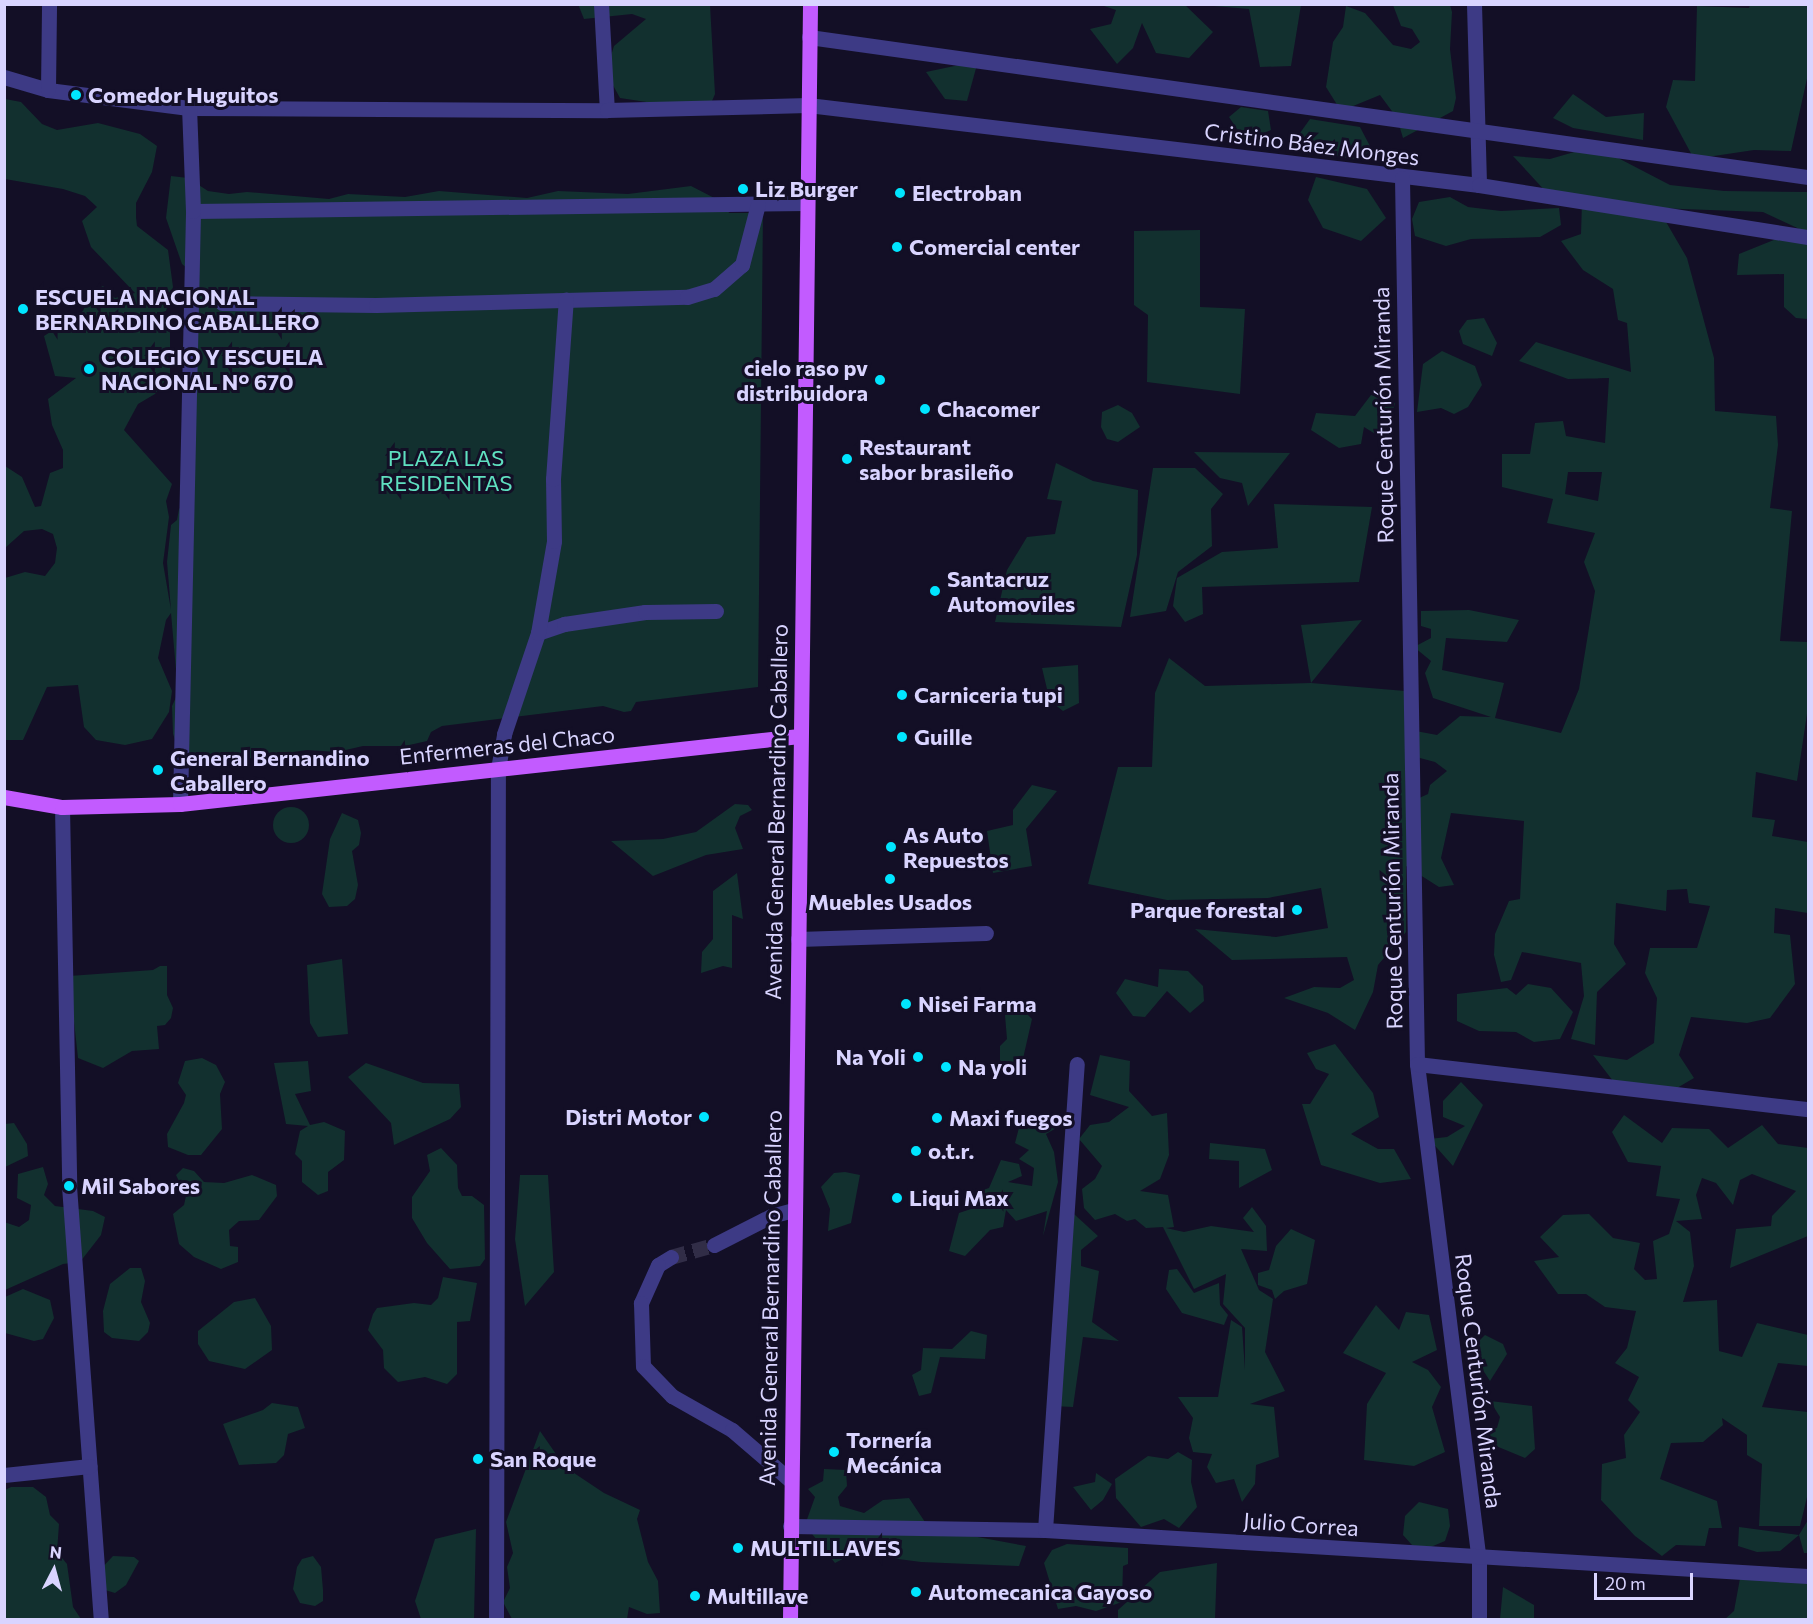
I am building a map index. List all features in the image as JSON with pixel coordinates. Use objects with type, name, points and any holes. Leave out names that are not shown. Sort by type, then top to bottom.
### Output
[{"type":"main road","name":"Avenida General Bernardino Caballero","points":[[790,1620],[793,1210],[810,4]]},
{"type":"main road","name":"Enfermeras del Chaco","points":[[4,797],[62,807],[180,804],[799,736]]},
{"type":"street","points":[[48,90],[49,4]]},
{"type":"street","points":[[601,4],[607,110]]},
{"type":"street","points":[[1474,4],[1479,185]]},
{"type":"street","name":"Cristino Báez Monges","points":[[809,37],[1809,177]]},
{"type":"street","name":"Cristino Báez Monges","points":[[4,77],[48,90],[189,108],[607,110],[808,105],[1402,178],[1479,185],[1809,237]]},
{"type":"street","points":[[180,804],[193,211],[189,108]]},
{"type":"street","name":"Roque Centurión Miranda","points":[[1402,178],[1417,1064],[1479,1559],[1479,1620]]},
{"type":"street","points":[[193,211],[807,203]]},
{"type":"street","points":[[222,303],[376,305],[687,297],[714,289],[742,265],[758,204]]},
{"type":"street","points":[[496,1620],[498,769],[504,734],[538,633],[554,540],[553,479],[566,299]]},
{"type":"street","points":[[538,633],[564,624],[645,612],[717,611]]},
{"type":"street","points":[[62,807],[69,1186],[101,1620]]},
{"type":"street","points":[[798,939],[986,933]]},
{"type":"street","points":[[1046,1530],[1077,1064]]},
{"type":"street","points":[[1417,1064],[1809,1108]]},
{"type":"street","points":[[714,1245],[771,1216],[793,1210]]},
{"type":"street","points":[[671,1257],[658,1265],[641,1303],[643,1366],[672,1396],[732,1430],[790,1481]]},
{"type":"street","points":[[4,1475],[90,1466]]},
{"type":"street","name":"Julio Correa","points":[[790,1526],[1046,1530],[1479,1559],[1809,1576]]},
{"type":"green space","points":[[578,4],[710,5],[715,94],[712,101],[673,106],[620,98],[609,78],[609,62],[614,46],[646,19],[632,14],[584,19]]},
{"type":"green space","points":[[1184,4],[1213,32],[1189,58],[1156,53],[1142,23],[1133,48],[1117,64],[1090,29],[1111,24],[1116,10],[1101,5]]},
{"type":"green space","points":[[1202,5],[1301,5],[1291,66],[1260,67],[1249,9]]},
{"type":"green space","points":[[1393,5],[1450,5],[1452,12],[1450,49],[1456,98],[1453,111],[1403,138],[1397,118],[1380,95],[1341,111],[1326,87],[1333,42],[1343,27],[1346,6],[1365,13],[1393,45],[1411,49],[1420,42],[1412,29],[1401,26]]},
{"type":"green space","points":[[1750,5],[1808,5],[1808,74],[1791,151],[1754,150],[1694,159],[1666,107],[1673,80],[1695,81],[1697,6],[1749,8]]},
{"type":"green space","points":[[978,61],[967,101],[945,99],[926,72]]},
{"type":"green space","points":[[1573,94],[1606,117],[1644,113],[1643,140],[1573,128],[1553,118]]},
{"type":"green space","name":"PLAZA LAS RESIDENTAS","points":[[5,99],[21,102],[42,124],[57,130],[98,123],[140,134],[157,146],[152,172],[136,203],[136,217],[137,226],[168,250],[173,287],[166,311],[151,315],[147,322],[170,332],[170,374],[155,394],[138,404],[124,430],[172,484],[166,501],[169,517],[163,563],[171,610],[167,562],[171,525],[177,520],[179,509],[190,501],[199,278],[182,264],[166,218],[171,176],[188,178],[208,191],[329,199],[348,194],[405,197],[439,191],[527,198],[558,191],[628,194],[691,186],[726,204],[729,213],[763,213],[758,687],[636,702],[631,711],[624,712],[603,706],[442,726],[431,732],[427,741],[405,746],[363,746],[337,752],[307,750],[238,760],[181,757],[173,734],[172,706],[178,693],[171,613],[166,620],[158,658],[172,691],[169,712],[152,739],[125,745],[96,740],[84,727],[78,685],[47,687],[23,740],[5,740],[5,578],[25,572],[45,576],[55,563],[57,548],[53,534],[42,529],[24,531],[5,548],[5,466],[22,477],[35,507],[41,506],[50,473],[63,468],[63,450],[52,425],[48,399],[76,378],[55,376],[44,336],[83,311],[90,293],[103,286],[115,298],[135,293],[91,247],[82,221],[97,207],[85,196],[63,189],[5,179]]},
{"type":"green space","points":[[1241,107],[1268,111],[1271,130],[1245,141],[1229,117]]},
{"type":"green space","points":[[1310,119],[1360,127],[1372,150],[1357,160],[1308,151],[1300,133]]},
{"type":"green space","points":[[1595,146],[1670,185],[1724,191],[1808,192],[1808,233],[1763,212],[1629,207],[1548,194],[1513,156],[1550,159]]},
{"type":"green space","points":[[1316,177],[1367,189],[1386,218],[1361,241],[1323,228],[1308,200]]},
{"type":"green space","points":[[1450,197],[1468,207],[1501,211],[1559,208],[1561,225],[1540,237],[1471,239],[1446,246],[1415,236],[1412,219],[1419,202]]},
{"type":"green space","points":[[1582,202],[1662,215],[1687,258],[1714,358],[1715,411],[1776,416],[1778,445],[1770,508],[1792,511],[1780,641],[1808,642],[1808,707],[1797,781],[1756,772],[1752,817],[1775,820],[1772,836],[1808,842],[1808,913],[1775,908],[1774,933],[1790,935],[1795,984],[1770,1018],[1747,1023],[1691,1017],[1679,1055],[1694,1078],[1677,1088],[1620,1090],[1593,1055],[1627,1060],[1654,1043],[1657,998],[1645,973],[1650,948],[1697,948],[1710,906],[1689,903],[1687,889],[1667,890],[1666,911],[1616,903],[1614,944],[1626,964],[1597,992],[1595,1045],[1571,1039],[1584,996],[1581,963],[1522,952],[1511,980],[1501,982],[1494,955],[1495,934],[1509,901],[1520,899],[1524,821],[1451,813],[1441,858],[1454,885],[1439,887],[1406,866],[1406,932],[1378,965],[1373,992],[1355,1030],[1328,1013],[1284,998],[1314,987],[1340,988],[1354,980],[1347,957],[1232,960],[1195,929],[1276,937],[1328,928],[1321,888],[1268,898],[1167,900],[1088,884],[1118,767],[1152,767],[1155,693],[1169,658],[1205,686],[1311,683],[1405,691],[1405,729],[1437,735],[1460,716],[1491,717],[1433,698],[1425,673],[1431,661],[1414,647],[1431,638],[1431,629],[1421,626],[1421,611],[1469,610],[1519,620],[1507,642],[1446,638],[1442,670],[1504,683],[1495,718],[1561,733],[1579,689],[1595,591],[1584,562],[1595,533],[1547,523],[1553,499],[1502,487],[1502,454],[1530,454],[1535,423],[1563,421],[1566,436],[1605,443],[1609,378],[1568,379],[1519,361],[1536,342],[1631,372],[1627,323],[1618,320],[1613,289],[1583,270],[1561,241],[1581,234]],"holes":[[[1568,472],[1602,472],[1598,501],[1565,494]],[[1405,754],[1435,762],[1447,771],[1430,785],[1428,794],[1406,804]]]},
{"type":"green space","points":[[1200,230],[1200,307],[1245,309],[1240,394],[1147,382],[1148,315],[1134,305],[1134,231]]},
{"type":"green space","points":[[1786,235],[1808,236],[1808,319],[1796,318],[1784,307],[1784,274],[1737,275],[1739,254]]},
{"type":"green space","points":[[1484,318],[1497,343],[1492,356],[1463,344],[1459,331],[1467,320]]},
{"type":"green space","points":[[1442,351],[1475,366],[1482,385],[1468,407],[1454,414],[1441,408],[1417,412],[1423,364]]},
{"type":"green space","points":[[1371,395],[1395,403],[1390,425],[1377,435],[1364,427],[1361,444],[1339,448],[1311,430],[1316,413],[1355,416]]},
{"type":"green space","points":[[1118,405],[1132,413],[1140,427],[1118,442],[1107,439],[1101,427],[1102,412]]},
{"type":"green space","points":[[1194,452],[1290,453],[1248,506],[1242,483],[1220,478]]},
{"type":"green space","points":[[1056,463],[1093,481],[1138,490],[1137,555],[1121,627],[995,622],[1007,570],[1027,537],[1055,534],[1062,501],[1047,499]]},
{"type":"green space","points":[[1153,468],[1195,468],[1223,494],[1211,509],[1212,546],[1178,572],[1166,611],[1130,617]]},
{"type":"green space","points":[[1274,504],[1372,507],[1359,582],[1202,587],[1203,614],[1185,622],[1173,606],[1177,578],[1222,552],[1278,548]]},
{"type":"green space","points":[[1362,620],[1311,683],[1301,625]]},
{"type":"green space","points":[[1078,665],[1079,703],[1063,711],[1048,699],[1061,690],[1047,689],[1042,668]]},
{"type":"green space","points":[[1032,785],[1057,791],[1026,829],[1032,866],[993,873],[987,831],[1013,825],[1013,810]]},
{"type":"green space","points":[[735,804],[748,805],[752,810],[740,816],[735,828],[743,849],[706,855],[653,876],[611,841],[663,839],[696,832]]},
{"type":"green space","points":[[291,807],[304,812],[309,825],[304,838],[291,843],[278,838],[273,825],[278,812]]},
{"type":"green space","points":[[342,813],[358,820],[361,833],[359,845],[352,851],[358,885],[355,899],[347,906],[329,907],[322,894],[330,839]]},
{"type":"green space","points":[[737,873],[743,919],[732,915],[732,968],[723,966],[701,973],[702,952],[713,939],[713,891]]},
{"type":"green space","points":[[342,959],[348,1034],[318,1037],[310,1023],[307,965]]},
{"type":"green space","points":[[160,966],[167,966],[167,995],[173,1008],[171,1018],[165,1025],[157,1026],[159,1049],[132,1051],[103,1068],[78,1058],[69,976],[153,970]]},
{"type":"green space","points":[[1159,969],[1188,971],[1203,986],[1204,1001],[1190,1013],[1167,991],[1145,1017],[1133,1016],[1116,993],[1125,979],[1158,987]]},
{"type":"green space","points":[[1528,984],[1551,988],[1573,1012],[1560,1039],[1534,1042],[1516,1032],[1479,1031],[1457,1021],[1457,994],[1507,988],[1516,995]]},
{"type":"green space","points":[[1021,1008],[1032,1019],[1021,1067],[1007,1070],[1000,1060],[1000,1046],[1007,1039],[1005,1015]]},
{"type":"green space","points":[[1335,1044],[1373,1093],[1379,1117],[1351,1134],[1378,1149],[1394,1149],[1411,1179],[1380,1183],[1321,1165],[1302,1104],[1310,1104],[1329,1074],[1316,1069],[1307,1053]]},
{"type":"green space","points":[[1100,1055],[1130,1061],[1129,1091],[1152,1116],[1167,1113],[1169,1155],[1160,1179],[1140,1191],[1168,1195],[1174,1227],[1166,1228],[1184,1232],[1211,1226],[1254,1232],[1243,1218],[1252,1207],[1266,1226],[1267,1251],[1241,1249],[1259,1290],[1273,1299],[1265,1352],[1285,1391],[1250,1404],[1274,1407],[1279,1457],[1256,1465],[1255,1484],[1242,1502],[1234,1479],[1216,1483],[1207,1467],[1212,1454],[1193,1452],[1189,1438],[1193,1418],[1178,1397],[1218,1397],[1231,1320],[1242,1327],[1245,1370],[1245,1328],[1223,1304],[1226,1274],[1194,1289],[1163,1227],[1146,1228],[1135,1219],[1127,1221],[1115,1214],[1095,1220],[1084,1208],[1082,1189],[1095,1179],[1102,1166],[1079,1139],[1090,1125],[1109,1122],[1129,1107],[1090,1095]]},
{"type":"green space","points":[[202,1058],[216,1065],[225,1082],[220,1094],[222,1129],[201,1155],[188,1155],[168,1147],[167,1134],[186,1095],[178,1083],[185,1061]]},
{"type":"green space","points":[[308,1061],[311,1091],[295,1094],[310,1125],[324,1122],[345,1131],[344,1160],[328,1172],[328,1191],[318,1195],[302,1182],[302,1161],[295,1154],[300,1131],[308,1126],[286,1124],[274,1063]]},
{"type":"green space","points":[[366,1063],[423,1083],[459,1084],[461,1107],[450,1119],[394,1145],[391,1123],[348,1077]]},
{"type":"green space","points":[[1461,1082],[1483,1105],[1453,1166],[1429,1139],[1447,1137],[1465,1126],[1443,1117],[1443,1101]]},
{"type":"green space","points":[[1624,1115],[1662,1143],[1672,1128],[1709,1129],[1728,1148],[1762,1125],[1778,1144],[1808,1148],[1808,1236],[1730,1268],[1736,1229],[1771,1226],[1772,1216],[1796,1191],[1752,1174],[1740,1180],[1733,1205],[1716,1183],[1702,1178],[1696,1195],[1702,1219],[1676,1221],[1690,1232],[1694,1266],[1683,1302],[1717,1300],[1719,1351],[1742,1357],[1757,1323],[1808,1335],[1808,1366],[1778,1363],[1762,1407],[1808,1412],[1808,1493],[1800,1526],[1759,1526],[1762,1464],[1747,1455],[1747,1435],[1722,1418],[1723,1425],[1703,1442],[1671,1443],[1660,1479],[1717,1501],[1722,1528],[1709,1528],[1705,1546],[1676,1545],[1662,1556],[1635,1536],[1601,1500],[1602,1464],[1626,1458],[1624,1435],[1640,1412],[1628,1400],[1639,1377],[1615,1363],[1627,1348],[1636,1311],[1605,1307],[1586,1294],[1558,1294],[1534,1261],[1559,1257],[1540,1237],[1563,1215],[1589,1214],[1613,1238],[1640,1243],[1634,1269],[1645,1280],[1657,1279],[1653,1241],[1669,1234],[1680,1199],[1656,1196],[1661,1166],[1628,1162],[1612,1132]]},
{"type":"green space","points":[[1033,1116],[1045,1118],[1058,1127],[1046,1134],[1054,1152],[1058,1182],[1043,1236],[1047,1211],[1016,1221],[1006,1210],[1003,1227],[990,1230],[965,1256],[949,1251],[959,1213],[971,1209],[980,1191],[989,1188],[1001,1160],[1019,1164],[1022,1176],[1008,1182],[1032,1186],[1034,1168],[1019,1159],[1029,1150],[1015,1143],[1021,1120]]},
{"type":"green space","points":[[14,1123],[27,1144],[28,1156],[5,1167],[5,1124]]},
{"type":"green space","points":[[1210,1143],[1265,1149],[1272,1170],[1239,1188],[1239,1161],[1209,1159]]},
{"type":"green space","points":[[441,1148],[457,1165],[458,1188],[462,1196],[472,1196],[484,1205],[485,1259],[480,1266],[450,1269],[427,1243],[412,1218],[412,1197],[430,1171],[427,1155]]},
{"type":"green space","points":[[43,1167],[48,1184],[44,1195],[55,1206],[93,1211],[105,1217],[101,1235],[80,1262],[63,1264],[5,1290],[4,1222],[19,1227],[29,1220],[31,1205],[17,1198],[18,1174]]},
{"type":"green space","points":[[183,1168],[194,1171],[204,1182],[224,1183],[252,1175],[276,1185],[277,1196],[259,1220],[239,1221],[229,1230],[230,1246],[238,1247],[238,1262],[221,1269],[194,1257],[179,1244],[173,1214],[184,1205],[186,1196],[176,1175]]},
{"type":"green space","points":[[845,1172],[860,1175],[851,1223],[828,1231],[830,1209],[821,1187],[834,1173]]},
{"type":"green space","points":[[520,1175],[548,1175],[554,1272],[525,1306],[515,1239]]},
{"type":"green space","points":[[1074,1214],[1098,1236],[1081,1250],[1081,1266],[1099,1271],[1092,1322],[1119,1341],[1083,1337],[1073,1407],[1053,1406]]},
{"type":"green space","points":[[1291,1229],[1315,1240],[1307,1284],[1284,1291],[1275,1299],[1272,1290],[1258,1285],[1258,1273],[1269,1270],[1276,1246]]},
{"type":"green space","points":[[130,1268],[141,1268],[145,1281],[141,1302],[150,1323],[148,1332],[139,1341],[112,1338],[104,1332],[103,1311],[110,1284]]},
{"type":"green space","points":[[1177,1269],[1194,1293],[1219,1283],[1220,1305],[1228,1315],[1224,1325],[1182,1313],[1166,1289],[1169,1270]]},
{"type":"green space","points":[[443,1277],[477,1283],[470,1321],[457,1322],[457,1374],[447,1384],[425,1377],[398,1382],[384,1368],[383,1350],[368,1330],[373,1314],[377,1308],[414,1303],[431,1305],[438,1298]]},
{"type":"green space","points":[[23,1289],[50,1300],[54,1318],[43,1339],[34,1341],[5,1333],[5,1297]]},
{"type":"green space","points":[[255,1298],[271,1326],[272,1350],[245,1369],[209,1361],[198,1344],[198,1331],[234,1302]]},
{"type":"green space","points":[[1376,1305],[1399,1330],[1406,1312],[1429,1315],[1437,1350],[1412,1362],[1428,1370],[1441,1387],[1432,1407],[1445,1452],[1414,1466],[1364,1460],[1367,1404],[1386,1373],[1343,1353]]},
{"type":"green space","points":[[971,1331],[987,1335],[985,1359],[940,1357],[931,1393],[919,1396],[912,1375],[921,1370],[923,1348],[952,1349]]},
{"type":"green space","points":[[1485,1335],[1503,1344],[1507,1354],[1490,1381],[1470,1350]]},
{"type":"green space","points":[[1490,1401],[1532,1406],[1535,1449],[1525,1458],[1496,1446],[1487,1429],[1497,1428],[1500,1417]]},
{"type":"green space","points":[[272,1403],[298,1407],[305,1428],[288,1434],[284,1455],[276,1463],[239,1465],[223,1424],[263,1410]]},
{"type":"green space","points":[[540,1431],[565,1467],[604,1493],[640,1510],[637,1519],[648,1562],[658,1581],[660,1613],[647,1614],[629,1607],[627,1619],[512,1619],[503,1602],[510,1588],[507,1567],[513,1553],[506,1522]]},
{"type":"green space","points":[[1178,1452],[1192,1460],[1191,1482],[1197,1507],[1179,1528],[1164,1519],[1141,1527],[1116,1498],[1115,1479],[1148,1456],[1168,1459]]},
{"type":"green space","points":[[824,1469],[846,1470],[847,1486],[838,1497],[840,1506],[864,1513],[883,1500],[909,1498],[929,1528],[1026,1546],[1019,1566],[921,1562],[883,1557],[862,1549],[835,1563],[805,1525],[815,1497],[808,1489],[823,1481]]},
{"type":"green space","points":[[1096,1473],[1112,1484],[1103,1500],[1091,1510],[1073,1487],[1095,1482]]},
{"type":"green space","points":[[11,1487],[33,1487],[46,1497],[50,1515],[59,1524],[57,1552],[67,1564],[73,1607],[81,1619],[5,1619],[5,1490]]},
{"type":"green space","points":[[1419,1502],[1448,1509],[1450,1526],[1445,1541],[1426,1549],[1412,1545],[1403,1535],[1405,1516]]},
{"type":"green space","points":[[1808,1520],[1808,1553],[1804,1553],[1799,1535]]},
{"type":"green space","points":[[1739,1527],[1799,1535],[1780,1551],[1757,1552],[1738,1546]]},
{"type":"green space","points":[[476,1529],[474,1619],[421,1619],[415,1601],[435,1539]]},
{"type":"green space","points":[[1067,1544],[1128,1548],[1128,1564],[1123,1566],[1122,1602],[1096,1611],[1076,1606],[1058,1609],[1044,1563],[1052,1550]]},
{"type":"green space","points":[[113,1556],[134,1557],[139,1561],[126,1585],[115,1593],[105,1590],[99,1571]]},
{"type":"green space","points":[[313,1556],[321,1567],[323,1590],[323,1601],[315,1606],[300,1603],[293,1589],[297,1567],[302,1559]]},
{"type":"green space","points":[[1217,1563],[1215,1619],[1118,1619],[1118,1610],[1160,1572]]},
{"type":"green space","points":[[1741,1573],[1808,1577],[1808,1619],[1724,1620],[1734,1611]]},
{"type":"green space","points":[[1503,1587],[1534,1605],[1534,1619],[1500,1619]]},
{"type":"tunnel","points":[[671,1257],[714,1245]]},
{"type":"place","name":"Comedor Huguitos","points":[[76,95]]},
{"type":"place","name":"Liz Burger","points":[[743,189]]},
{"type":"place","name":"Electroban","points":[[900,193]]},
{"type":"place","name":"Comercial center","points":[[897,247]]},
{"type":"place","name":"ESCUELA NACIONAL BERNARDINO CABALLERO","points":[[23,309]]},
{"type":"place","name":"COLEGIO Y ESCUELA NACIONAL N° 670","points":[[89,369]]},
{"type":"place","name":"cielo raso pv distribuidora","points":[[880,380]]},
{"type":"place","name":"Chacomer","points":[[925,409]]},
{"type":"place","name":"Restaurant sabor brasileño","points":[[847,459]]},
{"type":"place","name":"Santacruz Automoviles","points":[[935,591]]},
{"type":"place","name":"Carniceria tupi","points":[[902,695]]},
{"type":"place","name":"Guille","points":[[902,737]]},
{"type":"place","name":"General Bernandino Caballero","points":[[158,770]]},
{"type":"place","name":"As Auto Repuestos","points":[[891,847]]},
{"type":"place","name":"Muebles Usados","points":[[890,879]]},
{"type":"place","name":"Parque forestal","points":[[1297,910]]},
{"type":"place","name":"Nisei Farma","points":[[906,1004]]},
{"type":"place","name":"Na Yoli","points":[[918,1057]]},
{"type":"place","name":"Na yoli","points":[[946,1067]]},
{"type":"place","name":"Distri Motor","points":[[704,1117]]},
{"type":"place","name":"Maxi fuegos","points":[[937,1118]]},
{"type":"place","name":"o.t.r.","points":[[916,1151]]},
{"type":"place","name":"Mil Sabores","points":[[69,1186]]},
{"type":"place","name":"Liqui Max","points":[[897,1198]]},
{"type":"place","name":"Tornería Mecánica","points":[[834,1452]]},
{"type":"place","name":"San Roque","points":[[478,1459]]},
{"type":"place","name":"MULTILLAVES","points":[[738,1548]]},
{"type":"place","name":"Automecanica Gayoso","points":[[916,1592]]},
{"type":"place","name":"Multillave","points":[[695,1596]]}]
